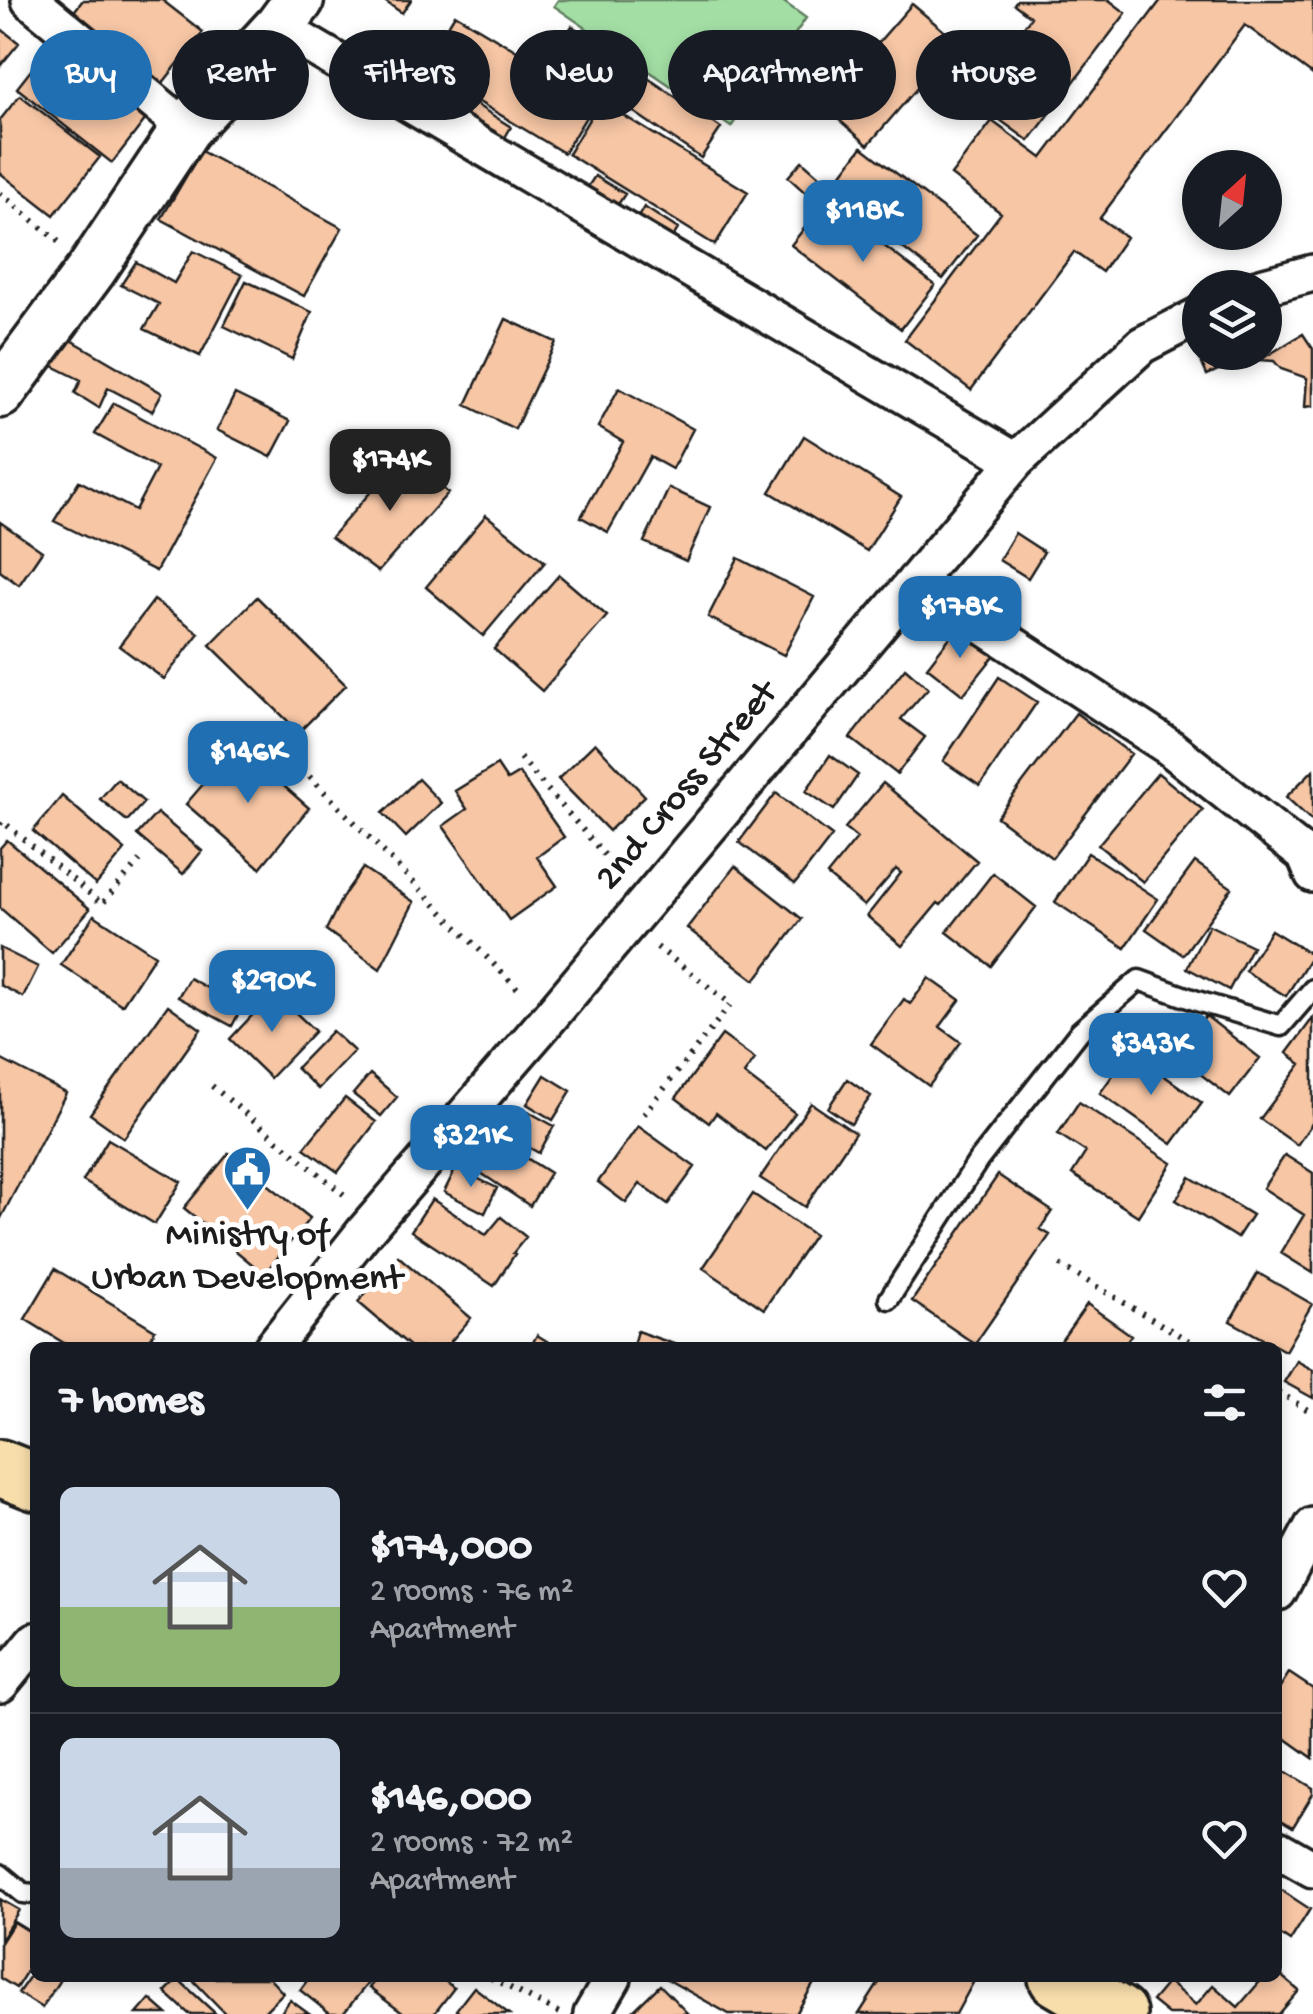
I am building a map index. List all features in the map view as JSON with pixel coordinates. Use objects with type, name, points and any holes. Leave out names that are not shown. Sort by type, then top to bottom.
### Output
[{"type":"main road","points":[[0,392],[92,269],[186,128],[289,14]]},
{"type":"main road","points":[[0,1468],[30,1480]]},
{"type":"main road","points":[[1064,1982],[1118,2014]]},
{"type":"street","points":[[30,0],[186,128]]},
{"type":"street","points":[[289,14],[1016,462]]},
{"type":"street","points":[[1282,281],[1313,273]]},
{"type":"street","name":"2nd Cross Street","points":[[277,1342],[375,1220],[1016,462],[1142,344],[1182,324]]},
{"type":"street","points":[[916,581],[1169,747],[1305,855],[1313,874]]},
{"type":"street","points":[[1282,1584],[1313,1526]]},
{"type":"street","points":[[0,1683],[30,1647]]},
{"type":"street","points":[[1282,1851],[1313,1870]]},
{"type":"street","points":[[592,2014],[611,1982]]},
{"type":"lane","points":[[889,1298],[978,1161],[1080,1031],[1139,980],[1281,1026],[1313,989]]},
{"type":"lane","points":[[0,1874],[30,1894]]},
{"type":"path","points":[[0,193],[92,269]]},
{"type":"path","points":[[520,758],[637,913],[732,1004],[644,1114]]},
{"type":"path","points":[[302,770],[548,1019]]},
{"type":"path","points":[[0,824],[2,821],[102,904],[142,858]]},
{"type":"path","points":[[212,1086],[375,1220]]},
{"type":"path","points":[[1060,1266],[1191,1342]]},
{"type":"path","points":[[1282,1394],[1313,1413]]},
{"type":"path","points":[[499,1982],[560,2014]]},
{"type":"green space","points":[[558,0],[781,0],[806,18],[798,30],[668,30],[668,84],[648,70],[648,30],[589,30],[554,6]]},
{"type":"building","points":[[83,0],[162,0],[200,30],[172,30],[172,71],[162,84],[152,76],[152,30],[93,30],[72,14]]},
{"type":"building","points":[[383,0],[411,0],[402,13]]},
{"type":"building","points":[[1017,0],[1109,0],[1126,13],[1071,86],[1071,30],[1021,30],[1031,17],[1014,4]]},
{"type":"building","points":[[1161,0],[1313,0],[1313,75],[1245,25],[1100,218],[1126,237],[1102,272],[1074,252],[971,390],[905,340],[1001,213],[951,175],[992,121],[1042,158]]},
{"type":"building","points":[[912,4],[943,30],[916,30],[916,89],[896,113],[896,30],[889,30]]},
{"type":"building","points":[[455,14],[482,30],[445,30]]},
{"type":"building","points":[[0,28],[19,43],[0,66]]},
{"type":"building","points":[[490,35],[510,47],[510,120],[584,120],[564,153],[490,109]]},
{"type":"building","points":[[30,71],[30,98],[17,88]]},
{"type":"building","points":[[648,78],[668,92],[668,120],[709,120],[721,128],[701,158],[645,120]]},
{"type":"building","points":[[20,95],[30,103],[30,120],[52,120],[100,157],[54,215],[0,173],[0,120]]},
{"type":"building","points":[[490,114],[511,127],[503,141],[468,120],[490,120]]},
{"type":"building","points":[[58,120],[145,120],[112,163]]},
{"type":"building","points":[[589,120],[631,120],[748,192],[715,245],[568,154]]},
{"type":"building","points":[[839,120],[890,120],[868,145]]},
{"type":"building","points":[[1000,120],[1045,120],[1029,141]]},
{"type":"building","points":[[862,147],[977,235],[943,279],[829,191]]},
{"type":"building","points":[[201,151],[342,228],[304,296],[161,219]]},
{"type":"building","points":[[802,161],[827,183],[812,199],[788,177]]},
{"type":"building","points":[[595,176],[625,194],[615,209],[585,191]]},
{"type":"building","points":[[826,201],[935,285],[901,329],[791,245]]},
{"type":"building","points":[[644,207],[678,229],[670,242],[636,220]]},
{"type":"building","points":[[193,251],[242,275],[200,356],[144,329],[159,304],[121,285],[136,262],[174,283]]},
{"type":"building","points":[[246,281],[312,312],[292,359],[224,326]]},
{"type":"building","points":[[506,319],[556,342],[515,429],[466,405]]},
{"type":"building","points":[[1303,334],[1313,349],[1313,406],[1305,407],[1307,378],[1282,369],[1282,347]]},
{"type":"building","points":[[68,338],[162,393],[152,411],[108,388],[99,408],[75,393],[81,380],[53,366]]},
{"type":"building","points":[[619,388],[693,429],[672,469],[650,457],[608,532],[581,517],[623,442],[598,427]]},
{"type":"building","points":[[235,394],[290,421],[271,457],[217,430]]},
{"type":"building","points":[[114,403],[217,458],[156,571],[54,521],[79,481],[135,510],[157,468],[95,434]]},
{"type":"building","points":[[804,436],[901,497],[867,551],[770,492]]},
{"type":"building","points":[[405,453],[448,493],[378,572],[331,537]]},
{"type":"building","points":[[669,488],[710,507],[686,561],[644,542]]},
{"type":"building","points":[[486,515],[545,562],[483,636],[426,587]]},
{"type":"building","points":[[0,522],[42,551],[19,585],[0,571]]},
{"type":"building","points":[[1015,533],[1044,552],[1028,578],[999,560]]},
{"type":"building","points":[[738,558],[814,597],[784,655],[708,617]]},
{"type":"building","points":[[559,575],[607,616],[542,691],[494,649]]},
{"type":"building","points":[[257,597],[346,685],[299,732],[210,645]]},
{"type":"building","points":[[154,600],[199,633],[164,679],[119,646]]},
{"type":"building","points":[[957,628],[994,656],[963,695],[927,667]]},
{"type":"building","points":[[905,668],[928,688],[901,719],[925,737],[897,774],[850,738]]},
{"type":"building","points":[[999,677],[1037,702],[980,786],[943,761]]},
{"type":"building","points":[[1076,713],[1131,754],[1052,858],[997,817]]},
{"type":"building","points":[[595,743],[645,796],[609,831],[558,779]]},
{"type":"building","points":[[237,745],[309,808],[260,868],[186,804]]},
{"type":"building","points":[[830,755],[858,775],[834,810],[806,791]]},
{"type":"building","points":[[497,765],[507,780],[519,773],[564,837],[537,857],[557,886],[509,920],[443,826],[467,809],[455,791]]},
{"type":"building","points":[[1313,770],[1313,822],[1286,797]]},
{"type":"building","points":[[1158,773],[1203,810],[1143,882],[1098,845]]},
{"type":"building","points":[[117,779],[144,802],[127,821],[100,799]]},
{"type":"building","points":[[418,779],[441,803],[406,837],[383,813]]},
{"type":"building","points":[[883,783],[977,861],[902,946],[867,916],[901,873],[896,869],[864,906],[827,875],[857,838],[845,828]]},
{"type":"building","points":[[776,793],[832,836],[795,884],[739,842]]},
{"type":"building","points":[[62,796],[125,850],[96,885],[33,831]]},
{"type":"building","points":[[157,813],[202,851],[183,874],[137,835]]},
{"type":"building","points":[[7,840],[90,909],[52,953],[0,908],[0,848]]},
{"type":"building","points":[[1088,853],[1158,899],[1125,948],[1055,902]]},
{"type":"building","points":[[1195,862],[1232,888],[1183,955],[1146,929]]},
{"type":"building","points":[[735,866],[802,919],[755,980],[687,928]]},
{"type":"building","points":[[363,868],[414,902],[380,969],[326,930]]},
{"type":"building","points":[[993,873],[1036,907],[991,966],[947,932]]},
{"type":"building","points":[[94,915],[155,955],[122,1005],[61,965]]},
{"type":"building","points":[[1209,925],[1252,946],[1229,990],[1187,968]]},
{"type":"building","points":[[1271,930],[1312,955],[1286,996],[1245,971]]},
{"type":"building","points":[[0,948],[38,967],[23,997],[0,985]]},
{"type":"building","points":[[189,978],[242,1007],[232,1026],[178,997]]},
{"type":"building","points":[[929,978],[960,1000],[940,1027],[961,1042],[929,1086],[871,1044],[904,999],[910,1004]]},
{"type":"building","points":[[274,992],[315,1031],[270,1078],[230,1039]]},
{"type":"building","points":[[168,1005],[201,1029],[124,1138],[90,1114]]},
{"type":"building","points":[[1206,1016],[1260,1058],[1230,1097],[1176,1055]]},
{"type":"building","points":[[1313,1018],[1313,1122],[1297,1145],[1260,1119],[1301,1064],[1287,1053]]},
{"type":"building","points":[[332,1031],[354,1051],[318,1089],[296,1068]]},
{"type":"building","points":[[722,1035],[755,1059],[744,1074],[795,1113],[766,1151],[716,1113],[709,1123],[676,1098]]},
{"type":"building","points":[[1130,1051],[1202,1103],[1172,1144],[1100,1093]]},
{"type":"building","points":[[0,1059],[66,1093],[0,1220]]},
{"type":"building","points":[[370,1074],[397,1097],[381,1116],[353,1094]]},
{"type":"building","points":[[545,1075],[571,1091],[553,1120],[527,1104]]},
{"type":"building","points":[[847,1079],[871,1096],[851,1124],[828,1108]]},
{"type":"building","points":[[345,1098],[376,1122],[338,1172],[304,1148]]},
{"type":"building","points":[[1079,1102],[1172,1163],[1138,1216],[1072,1174],[1086,1152],[1058,1134]]},
{"type":"building","points":[[811,1103],[855,1133],[805,1207],[760,1178]]},
{"type":"building","points":[[520,1107],[554,1126],[539,1153],[505,1134]]},
{"type":"building","points":[[638,1126],[695,1167],[668,1204],[640,1184],[626,1203],[598,1182]]},
{"type":"building","points":[[492,1136],[550,1173],[530,1206],[469,1165]]},
{"type":"building","points":[[108,1139],[181,1182],[155,1224],[83,1181]]},
{"type":"building","name":"Ministry of Urban Development","points":[[229,1153],[310,1218],[264,1274],[184,1208]]},
{"type":"building","points":[[1285,1155],[1313,1173],[1313,1273],[1281,1253],[1304,1215],[1263,1188]]},
{"type":"building","points":[[456,1168],[497,1188],[485,1213],[444,1192]]},
{"type":"building","points":[[998,1175],[1052,1211],[1040,1229],[1050,1235],[976,1342],[912,1301]]},
{"type":"building","points":[[1190,1177],[1252,1215],[1237,1238],[1176,1200]]},
{"type":"building","points":[[753,1194],[814,1235],[764,1309],[703,1268]]},
{"type":"building","points":[[432,1199],[486,1235],[501,1217],[526,1237],[494,1286],[411,1231]]},
{"type":"building","points":[[398,1256],[471,1318],[450,1342],[405,1342],[358,1302]]},
{"type":"building","points":[[55,1269],[155,1330],[148,1342],[62,1342],[25,1319]]},
{"type":"building","points":[[1258,1273],[1312,1304],[1285,1351],[1282,1342],[1268,1342],[1230,1321]]},
{"type":"building","points":[[1087,1304],[1131,1335],[1126,1342],[1060,1342]]},
{"type":"building","points":[[637,1331],[668,1342],[634,1342]]},
{"type":"building","points":[[1297,1361],[1313,1370],[1313,1398],[1284,1382]]},
{"type":"building","points":[[1289,1673],[1313,1689],[1313,1758],[1282,1736],[1282,1684]]},
{"type":"building","points":[[1282,1769],[1313,1788],[1293,1827],[1282,1820]]},
{"type":"building","points":[[1282,1891],[1310,1909],[1290,1941],[1282,1936]]},
{"type":"building","points":[[0,1899],[19,1910],[0,1941]]},
{"type":"building","points":[[14,1922],[30,1932],[30,1966],[16,1988],[0,1978],[0,1944]]},
{"type":"building","points":[[30,1976],[30,1982],[58,1982],[42,2008],[18,1993]]},
{"type":"building","points":[[1282,1976],[1299,1991],[1279,2014],[1168,2014],[1152,2001],[1168,1982],[1196,2005],[1213,1985],[1238,2007],[1260,1982],[1282,1982]]},
{"type":"building","points":[[175,1982],[181,1982],[216,2014],[189,2014],[165,1992]]},
{"type":"building","points":[[195,1982],[273,1982],[283,1993],[262,2014],[226,2014]]},
{"type":"building","points":[[306,1982],[369,1982],[343,2014],[330,2014],[300,1990]]},
{"type":"building","points":[[374,1982],[446,1982],[454,1988],[434,2014],[404,2014],[369,1988]]},
{"type":"building","points":[[672,1982],[815,1982],[796,2014],[729,2014]]},
{"type":"building","points":[[879,1982],[973,1982],[956,2014],[859,2014]]},
{"type":"building","points":[[660,1985],[688,2014],[630,2014]]},
{"type":"building","points":[[474,1987],[509,2014],[461,2014],[456,2010]]},
{"type":"building","points":[[150,1999],[167,2014],[137,2014]]},
{"type":"building","points":[[290,2000],[309,2014],[280,2014]]},
{"type":"place","name":"Ministry of Urban Development","points":[[247,1212]]}]
